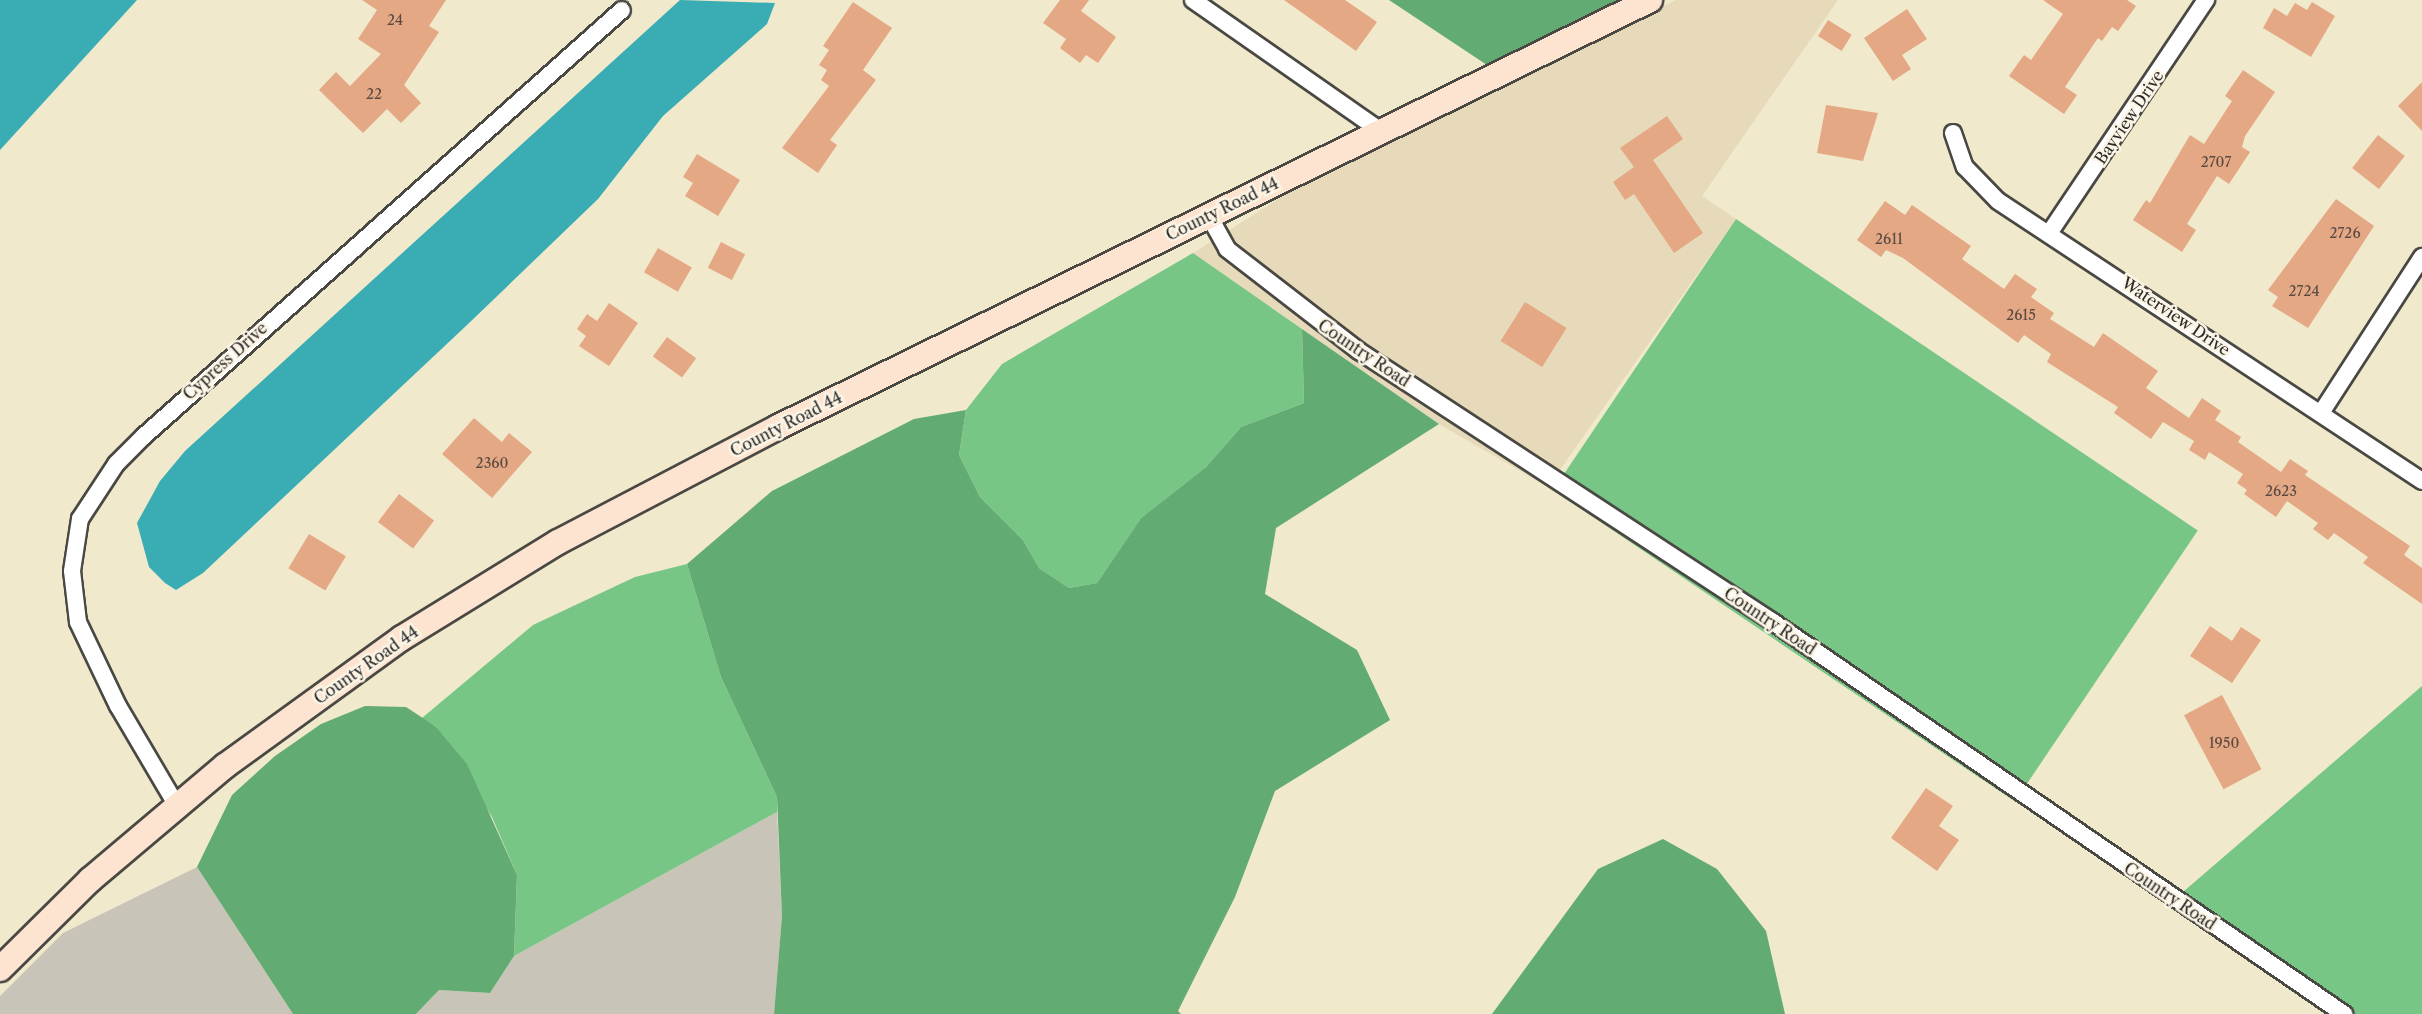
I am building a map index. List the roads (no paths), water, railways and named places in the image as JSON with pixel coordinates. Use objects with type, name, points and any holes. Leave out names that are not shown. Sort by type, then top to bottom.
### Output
[{"type":"main road","name":"County Road 44","points":[[0,969],[90,880],[177,806],[402,638],[558,542],[778,427],[1650,0]]},
{"type":"street","points":[[1193,0],[1381,131]]},
{"type":"street","name":"Bayview Drive","points":[[2050,232],[2206,0]]},
{"type":"street","name":"Cypress Drive","points":[[177,806],[118,706],[78,622],[72,571],[80,519],[116,464],[152,428],[622,10]]},
{"type":"street","name":"Waterview Drive","points":[[1953,133],[1965,167],[1979,185],[2422,481]]},
{"type":"street","name":"Country Road","points":[[1209,216],[1227,249],[1359,351],[1773,622],[2344,1014]]},
{"type":"street","points":[[2321,413],[2422,257]]},
{"type":"water","points":[[0,0],[137,0],[0,150]]},
{"type":"water","points":[[680,0],[775,3],[767,24],[663,116],[598,199],[467,325],[203,573],[176,590],[165,583],[149,567],[137,523],[160,481],[185,451]]}]
